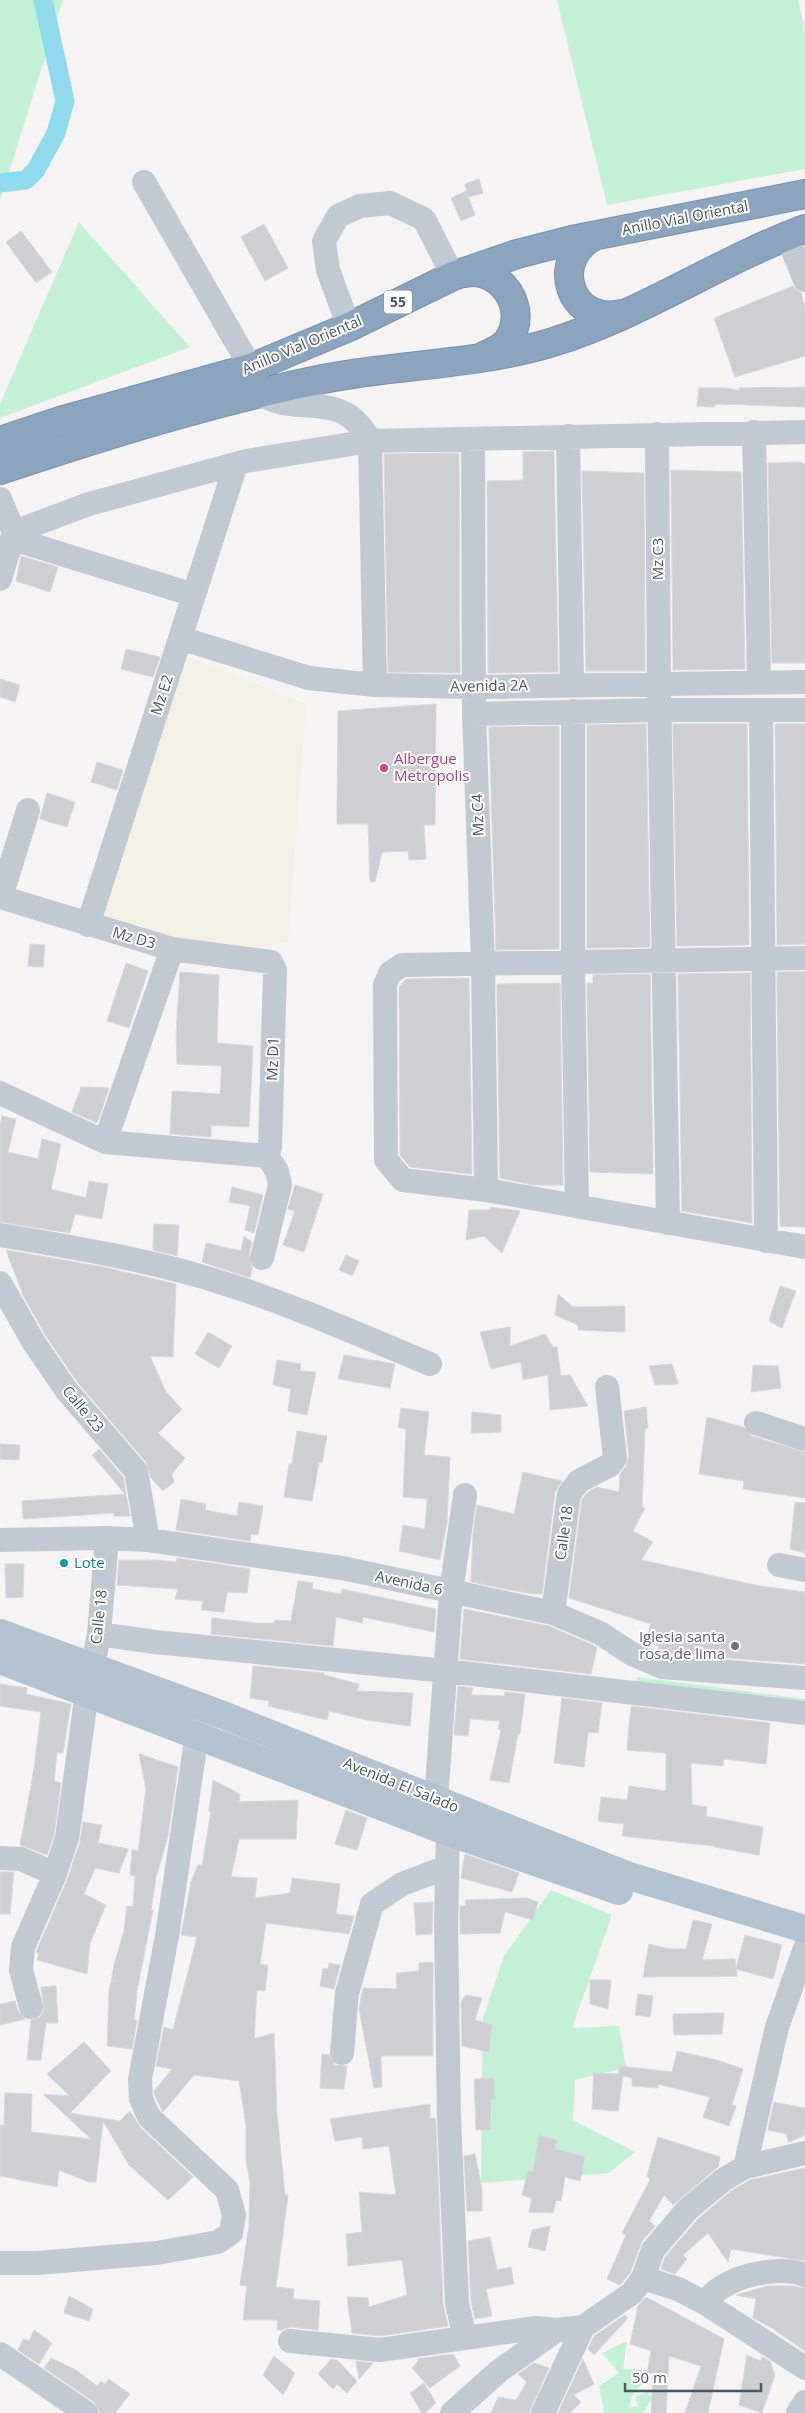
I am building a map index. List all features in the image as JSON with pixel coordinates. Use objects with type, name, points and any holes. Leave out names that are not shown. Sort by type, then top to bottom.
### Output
[{"type":"highway","name":"Anillo Vial Oriental","points":[[0,470],[255,381],[348,327],[453,276],[526,251],[596,235],[733,210],[805,194]]},
{"type":"highway","name":"Anillo Vial Oriental","points":[[0,441],[60,421],[255,381],[325,379],[480,358],[552,342],[624,313],[796,232]]},
{"type":"highway","points":[[596,235],[580,245],[571,260],[568,269],[570,288],[588,309],[605,315],[624,313]]},
{"type":"highway","points":[[453,276],[473,271],[493,277],[508,291],[513,301],[515,322],[507,341],[499,349],[480,358]]},
{"type":"main road","name":"Avenida El Salado","points":[[0,1633],[197,1734],[448,1832],[639,1898],[805,1948]]},
{"type":"main road","name":"Avenida El Salado","points":[[0,1660],[90,1679],[436,1799],[629,1876],[805,1929]]},
{"type":"street","points":[[144,182],[255,381],[268,400],[326,405],[353,418],[363,428],[370,441],[375,685]]},
{"type":"street","points":[[348,327],[328,270],[324,240],[338,216],[360,206],[390,203],[424,218],[453,276]]},
{"type":"street","points":[[796,232],[805,280]]},
{"type":"street","points":[[754,432],[759,681]]},
{"type":"street","points":[[13,536],[89,504],[236,464],[370,441],[805,432]]},
{"type":"street","name":"Mz C3","points":[[657,434],[659,710],[668,1223]]},
{"type":"street","points":[[568,436],[572,684]]},
{"type":"street","name":"Mz C4","points":[[473,439],[474,714],[483,963],[486,1190]]},
{"type":"street","name":"Mz E2","points":[[88,925],[236,464]]},
{"type":"street","points":[[0,500],[13,536],[0,579]]},
{"type":"street","points":[[13,536],[194,595]]},
{"type":"street","name":"Avenida 2A","points":[[180,638],[309,678],[375,685],[474,687],[759,681],[805,682]]},
{"type":"street","points":[[761,710],[766,1241]]},
{"type":"street","name":"Avenida 2A","points":[[474,714],[573,711],[805,710]]},
{"type":"street","points":[[573,711],[573,963],[577,1206]]},
{"type":"street","points":[[1,897],[28,810]]},
{"type":"street","name":"Mz D3","points":[[1,897],[172,949],[271,962]]},
{"type":"street","points":[[105,1142],[172,949]]},
{"type":"street","points":[[805,958],[402,965],[390,973],[385,985],[386,1160],[402,1180],[486,1190],[805,1247]]},
{"type":"street","name":"Mz D1","points":[[267,1156],[270,1147],[275,970],[271,962]]},
{"type":"street","points":[[0,1093],[105,1142],[267,1156],[277,1171],[280,1185],[262,1258]]},
{"type":"street","points":[[0,1235],[54,1244],[148,1264],[224,1283],[311,1315],[430,1364]]},
{"type":"street","name":"Calle 23","points":[[0,1283],[34,1343],[67,1391],[136,1471],[148,1540]]},
{"type":"street","name":"Calle 18","points":[[553,1613],[569,1494],[579,1481],[610,1465],[615,1458],[607,1387]]},
{"type":"street","points":[[756,1423],[805,1439]]},
{"type":"street","points":[[436,1799],[452,1592],[465,1495]]},
{"type":"street","name":"Avenida 6","points":[[0,1540],[107,1538],[148,1540],[342,1568],[553,1613],[600,1633],[632,1654],[662,1666],[805,1678]]},
{"type":"street","name":"Calle 18","points":[[31,2007],[21,1970],[23,1947],[55,1874],[67,1838],[90,1679],[99,1634],[107,1538]]},
{"type":"street","points":[[779,1565],[805,1570]]},
{"type":"street","points":[[99,1634],[154,1642],[446,1671],[805,1713]]},
{"type":"street","points":[[628,1693],[632,1654]]},
{"type":"street","points":[[0,2263],[38,2263],[157,2253],[218,2242],[231,2233],[234,2215],[227,2190],[149,2117],[141,2098],[140,2079],[167,1936],[197,1734]]},
{"type":"street","points":[[448,1832],[449,2118],[457,2303],[464,2338]]},
{"type":"street","points":[[0,1858],[21,1859],[55,1874]]},
{"type":"street","points":[[342,2053],[347,1993],[372,1904],[402,1884],[447,1867]]},
{"type":"street","points":[[745,2167],[777,2027],[805,1948]]},
{"type":"street","points":[[290,2341],[380,2350],[536,2328],[557,2330],[583,2327],[632,2293],[643,2278],[653,2250],[688,2209],[722,2180],[745,2167],[805,2154]]},
{"type":"street","points":[[705,2303],[711,2293],[719,2288],[737,2280],[770,2270],[797,2272],[805,2275]]},
{"type":"street","points":[[643,2278],[678,2289],[705,2303],[805,2368]]},
{"type":"street","points":[[543,2413],[583,2327]]},
{"type":"street","points":[[452,2413],[499,2371],[557,2330]]},
{"type":"street","points":[[0,2354],[86,2413]]},
{"type":"street","points":[[798,2413],[805,2402]]},
{"type":"green space","points":[[0,0],[63,0],[0,201]]},
{"type":"green space","points":[[557,0],[798,0],[805,32],[805,169],[607,205]]},
{"type":"green space","points":[[79,222],[190,347],[0,418],[0,404]]},
{"type":"green space","points":[[637,1677],[805,1699],[805,1711],[636,1688]]},
{"type":"green space","points":[[551,1890],[612,1915],[572,2028],[619,2026],[626,2068],[575,2080],[573,2120],[635,2152],[609,2173],[481,2183],[483,2018],[504,1956]]},
{"type":"green space","points":[[627,2341],[623,2369],[645,2370],[643,2373],[653,2378],[636,2389],[629,2408],[638,2406],[635,2397],[647,2392],[652,2398],[643,2413],[603,2413],[599,2386],[619,2373],[602,2353]]},
{"type":"sand","points":[[187,656],[306,704],[288,942],[251,948],[167,941],[103,920]]},
{"type":"building","points":[[479,179],[483,193],[468,197],[465,184]]},
{"type":"building","points":[[466,191],[475,215],[461,221],[451,198]]},
{"type":"building","points":[[264,224],[288,268],[265,281],[241,237]]},
{"type":"building","points":[[21,231],[52,272],[36,283],[6,242]]},
{"type":"building","points":[[793,286],[801,293],[805,307],[805,356],[735,377],[714,318]]},
{"type":"building","points":[[805,387],[805,407],[716,404],[714,407],[697,406],[699,388],[726,388],[740,391],[739,388]]},
{"type":"building","points":[[554,451],[558,672],[488,673],[487,481],[523,480],[523,452]]},
{"type":"building","points":[[459,453],[460,673],[388,672],[384,454]]},
{"type":"building","points":[[799,462],[805,464],[805,663],[772,663],[768,463]]},
{"type":"building","points":[[671,470],[741,472],[745,669],[673,670]]},
{"type":"building","points":[[582,471],[644,473],[645,671],[586,671]]},
{"type":"building","points":[[21,556],[58,567],[50,592],[16,581]]},
{"type":"building","points":[[126,649],[160,657],[153,677],[121,669]]},
{"type":"building","points":[[0,679],[20,685],[15,702],[0,697]]},
{"type":"building","points":[[436,704],[435,825],[424,825],[426,859],[409,860],[408,851],[382,852],[375,882],[370,882],[368,824],[337,824],[338,711]]},
{"type":"building","points":[[646,724],[650,947],[587,948],[587,725]]},
{"type":"building","points":[[673,724],[747,724],[749,945],[677,946]]},
{"type":"building","points":[[775,724],[805,724],[805,944],[777,945]]},
{"type":"building","points":[[559,726],[559,949],[496,950],[489,727]]},
{"type":"building","points":[[97,762],[123,770],[117,790],[91,782]]},
{"type":"building","points":[[47,793],[75,802],[67,827],[40,819]]},
{"type":"building","points":[[30,944],[45,945],[43,967],[28,966]]},
{"type":"building","points":[[126,963],[148,971],[129,1028],[107,1021]]},
{"type":"building","points":[[180,972],[219,975],[217,1043],[253,1046],[249,1127],[211,1125],[211,1137],[170,1134],[172,1091],[220,1094],[222,1066],[177,1064],[176,1035]]},
{"type":"building","points":[[777,972],[805,972],[805,1227],[780,1226]]},
{"type":"building","points":[[750,973],[752,1223],[682,1211],[678,974]]},
{"type":"building","points":[[650,974],[653,1174],[590,1172],[587,983],[593,983],[593,975]]},
{"type":"building","points":[[469,978],[472,1174],[410,1167],[400,1155],[399,987],[406,979]]},
{"type":"building","points":[[560,983],[563,1185],[533,1185],[500,1178],[497,984]]},
{"type":"building","points":[[81,1087],[109,1088],[97,1123],[72,1112]]},
{"type":"building","points":[[2,1116],[16,1119],[8,1152],[38,1159],[42,1139],[61,1144],[51,1189],[86,1198],[89,1181],[108,1184],[102,1219],[75,1214],[70,1233],[0,1222],[0,1125]]},
{"type":"building","points":[[295,1185],[323,1194],[304,1252],[283,1245],[295,1211],[288,1209]]},
{"type":"building","points":[[232,1187],[263,1195],[254,1233],[245,1230],[250,1206],[229,1202]]},
{"type":"building","points":[[490,1207],[520,1211],[502,1253],[484,1236],[466,1240],[469,1210],[490,1210]]},
{"type":"building","points":[[154,1224],[179,1225],[177,1256],[153,1250]]},
{"type":"building","points":[[244,1236],[252,1242],[249,1255],[252,1268],[250,1278],[202,1262],[206,1243],[241,1251]]},
{"type":"building","points":[[6,1250],[103,1267],[176,1284],[173,1357],[150,1356],[166,1392],[182,1409],[158,1433],[185,1458],[172,1474],[174,1482],[163,1491],[151,1478],[146,1462],[78,1383],[46,1336],[23,1295]]},
{"type":"building","points":[[346,1255],[359,1261],[352,1276],[339,1270]]},
{"type":"building","points":[[780,1286],[796,1291],[782,1328],[769,1321]]},
{"type":"building","points":[[558,1294],[573,1307],[625,1306],[625,1332],[578,1330],[578,1325],[555,1315]]},
{"type":"building","points":[[510,1327],[510,1346],[545,1334],[553,1347],[557,1347],[561,1376],[570,1375],[588,1406],[550,1410],[548,1375],[523,1380],[521,1362],[491,1369],[480,1332]]},
{"type":"building","points":[[208,1332],[232,1346],[219,1368],[195,1354]]},
{"type":"building","points":[[344,1355],[395,1364],[390,1388],[338,1379]]},
{"type":"building","points":[[277,1360],[301,1364],[300,1371],[316,1372],[307,1415],[288,1411],[291,1389],[273,1385]]},
{"type":"building","points":[[672,1364],[678,1384],[655,1385],[649,1366]]},
{"type":"building","points":[[753,1365],[778,1366],[781,1388],[751,1392]]},
{"type":"building","points":[[646,1407],[648,1428],[645,1429],[642,1507],[645,1508],[633,1531],[653,1542],[641,1560],[760,1586],[805,1592],[805,1664],[665,1653],[658,1650],[659,1646],[646,1642],[651,1624],[569,1598],[582,1499],[588,1492],[597,1487],[619,1492],[620,1474],[626,1466],[629,1456],[624,1411]]},
{"type":"building","points":[[401,1408],[429,1412],[424,1455],[450,1457],[447,1522],[440,1560],[399,1551],[403,1525],[425,1529],[427,1499],[403,1497],[406,1429],[398,1427]]},
{"type":"building","points":[[472,1412],[501,1415],[501,1432],[471,1433]]},
{"type":"building","points":[[707,1417],[743,1427],[752,1436],[805,1452],[805,1498],[743,1489],[744,1481],[699,1474]]},
{"type":"building","points":[[297,1431],[327,1436],[322,1463],[319,1462],[312,1501],[284,1497]]},
{"type":"building","points":[[0,1444],[20,1445],[19,1460],[0,1459]]},
{"type":"building","points":[[99,1449],[123,1477],[130,1516],[114,1516],[114,1513],[23,1519],[22,1501],[125,1494],[92,1455]]},
{"type":"building","points":[[523,1472],[562,1481],[555,1492],[542,1594],[526,1593],[471,1582],[473,1536],[477,1505],[514,1514]]},
{"type":"building","points":[[181,1499],[206,1504],[205,1510],[237,1516],[239,1502],[263,1506],[258,1535],[251,1534],[250,1541],[176,1530]]},
{"type":"building","points":[[795,1502],[805,1503],[805,1553],[790,1549]]},
{"type":"building","points":[[177,1558],[250,1569],[247,1593],[227,1592],[224,1612],[201,1610],[203,1601],[175,1599],[178,1589],[117,1585],[119,1560],[176,1562]]},
{"type":"building","points":[[5,1564],[24,1564],[23,1597],[6,1598]]},
{"type":"building","points":[[298,1581],[313,1583],[312,1589],[341,1594],[342,1589],[436,1609],[434,1632],[363,1617],[362,1623],[336,1617],[333,1646],[211,1634],[212,1618],[257,1623],[275,1623],[275,1620],[291,1621]]},
{"type":"building","points":[[464,1609],[549,1626],[593,1645],[597,1648],[591,1674],[460,1659]]},
{"type":"building","points":[[253,1666],[324,1673],[324,1675],[359,1684],[357,1691],[413,1693],[410,1726],[367,1720],[329,1711],[327,1720],[268,1706],[269,1701],[250,1698]]},
{"type":"building","points":[[0,1684],[27,1688],[26,1694],[71,1704],[63,1753],[57,1753],[54,1781],[61,1783],[54,1835],[47,1855],[20,1845],[34,1769],[41,1712],[0,1706]]},
{"type":"building","points":[[458,1686],[473,1688],[471,1695],[504,1696],[505,1692],[525,1694],[520,1734],[518,1734],[509,1783],[490,1780],[501,1730],[498,1729],[500,1721],[470,1719],[468,1736],[454,1735]]},
{"type":"building","points":[[562,1698],[602,1703],[598,1733],[588,1732],[584,1767],[554,1763]]},
{"type":"building","points":[[631,1706],[770,1723],[766,1764],[724,1759],[723,1766],[691,1763],[692,1805],[707,1807],[706,1816],[763,1827],[759,1855],[714,1846],[622,1836],[624,1824],[598,1821],[601,1797],[627,1800],[629,1786],[666,1791],[666,1753],[627,1750]]},
{"type":"building","points":[[139,1754],[178,1767],[168,1836],[156,1877],[151,1910],[153,1910],[136,1996],[134,2020],[137,2020],[132,2049],[107,2046],[109,1992],[111,1981],[114,1981],[111,1980],[124,1931],[127,1906],[133,1907],[135,1876],[130,1875],[132,1850],[138,1851],[146,1789]]},
{"type":"building","points":[[213,1780],[240,1794],[239,1802],[298,1800],[296,1839],[239,1839],[231,1877],[257,1878],[255,1898],[290,1893],[292,1878],[340,1884],[336,1914],[354,1916],[349,1934],[266,1923],[260,1964],[268,1965],[265,1991],[257,1990],[254,2039],[274,2033],[277,2115],[285,2195],[288,2195],[276,2287],[294,2289],[293,2299],[320,2301],[318,2330],[291,2327],[277,2330],[278,2320],[243,2320],[247,2286],[240,2285],[249,2226],[250,2182],[246,2160],[246,2125],[239,2081],[194,2075],[163,2112],[154,2091],[172,2069],[156,2066],[164,2027],[173,2030],[197,1937],[181,1935],[191,1882],[198,1865],[202,1865],[211,1812],[209,1811]]},
{"type":"building","points":[[346,1810],[367,1818],[357,1850],[335,1844]]},
{"type":"building","points":[[83,1822],[102,1825],[98,1843],[128,1849],[119,1873],[95,1868],[84,1894],[106,1905],[90,1943],[87,1974],[37,1960],[39,1954],[36,1952],[68,1878],[80,1842]]},
{"type":"building","points":[[465,1854],[519,1873],[512,1892],[461,1878]]},
{"type":"building","points":[[0,1872],[14,1872],[10,1914],[0,1914]]},
{"type":"building","points":[[527,1898],[538,1902],[533,1920],[505,1912],[500,1933],[460,1934],[460,1906],[465,1906],[466,1900]]},
{"type":"building","points":[[433,1902],[432,1934],[416,1935],[414,1903]]},
{"type":"building","points":[[693,1920],[712,1924],[702,1960],[735,1959],[737,1976],[643,1977],[649,1944],[669,1949],[686,1949]]},
{"type":"building","points":[[745,1935],[782,1945],[773,1979],[736,1969]]},
{"type":"building","points":[[433,1962],[433,2056],[381,2056],[382,2087],[374,2088],[359,2009],[363,1988],[397,1989],[396,1973],[419,1971],[419,1963]]},
{"type":"building","points":[[329,1963],[340,1965],[334,1989],[320,1986],[323,1968],[328,1969]]},
{"type":"building","points":[[590,1980],[611,1980],[608,2009],[590,2004]]},
{"type":"building","points":[[56,1986],[58,2023],[46,2023],[41,2060],[27,2060],[31,2020],[40,2017],[44,2010],[41,1987]]},
{"type":"building","points":[[638,1994],[653,1996],[650,2017],[635,2015]]},
{"type":"building","points":[[466,1995],[482,1998],[475,2020],[492,2025],[489,2052],[462,2046],[461,2002]]},
{"type":"building","points":[[15,2001],[18,2011],[25,2019],[0,2025],[0,2004]]},
{"type":"building","points":[[724,2013],[722,2034],[674,2035],[673,2014]]},
{"type":"building","points":[[84,2042],[111,2071],[70,2113],[120,2121],[130,2111],[140,2127],[193,2177],[168,2200],[129,2165],[103,2121],[96,2182],[89,2182],[59,2170],[57,2187],[0,2176],[0,2125],[4,2126],[5,2093],[32,2094],[31,2132],[91,2139],[43,2094],[70,2096],[47,2074]]},
{"type":"building","points":[[677,2051],[717,2060],[743,2069],[732,2105],[736,2106],[729,2126],[703,2117],[710,2097],[658,2084],[658,2088],[632,2086],[632,2078],[623,2076],[618,2111],[592,2109],[594,2073],[618,2074],[620,2066],[672,2072]]},
{"type":"building","points":[[322,2054],[329,2055],[335,2065],[347,2066],[344,2089],[320,2088]]},
{"type":"building","points":[[494,2078],[495,2099],[491,2099],[490,2130],[476,2130],[474,2079]]},
{"type":"building","points":[[774,2102],[805,2108],[805,2135],[789,2142],[786,2134],[768,2130]]},
{"type":"building","points":[[430,2104],[430,2118],[435,2118],[436,2125],[443,2304],[448,2326],[380,2336],[352,2333],[347,2297],[368,2298],[369,2307],[407,2295],[402,2260],[348,2266],[346,2234],[362,2232],[359,2192],[396,2195],[389,2146],[363,2149],[362,2137],[335,2141],[330,2119]]},
{"type":"building","points":[[539,2135],[557,2140],[555,2149],[585,2156],[580,2181],[565,2177],[561,2201],[556,2200],[553,2213],[529,2212],[532,2198],[522,2195],[528,2171],[533,2171]]},
{"type":"building","points":[[658,2137],[720,2157],[718,2167],[673,2205],[664,2195],[649,2221],[655,2226],[642,2241],[630,2273],[620,2285],[607,2279],[626,2235],[622,2233],[650,2180],[647,2176]]},
{"type":"building","points":[[475,2154],[482,2189],[482,2211],[467,2211],[464,2156]]},
{"type":"building","points":[[805,2168],[805,2261],[731,2249],[728,2262],[708,2233],[683,2255],[687,2259],[675,2274],[661,2269],[665,2257],[698,2219],[731,2191],[750,2180]]},
{"type":"building","points":[[550,2226],[545,2251],[528,2247],[532,2230]]},
{"type":"building","points":[[490,2237],[497,2270],[511,2267],[514,2284],[486,2289],[492,2316],[475,2319],[471,2301],[468,2241]]},
{"type":"building","points":[[767,2286],[805,2288],[805,2351],[772,2328],[753,2318],[756,2299],[736,2295]]},
{"type":"building","points":[[69,2296],[93,2309],[89,2321],[64,2313]]},
{"type":"building","points":[[646,2297],[724,2339],[708,2413],[685,2413],[701,2366],[669,2356],[666,2413],[651,2413],[653,2374],[647,2373],[651,2351],[630,2344],[638,2306]]},
{"type":"building","points":[[625,2315],[628,2318],[594,2355],[588,2349],[594,2336]]},
{"type":"building","points":[[34,2330],[52,2343],[39,2364],[18,2350],[23,2339],[29,2341]]},
{"type":"building","points":[[453,2354],[460,2366],[430,2388],[412,2368],[418,2361],[417,2359]]},
{"type":"building","points":[[747,2355],[761,2361],[762,2357],[770,2361],[775,2375],[762,2413],[739,2405]]},
{"type":"building","points":[[274,2356],[295,2373],[283,2395],[263,2375]]},
{"type":"building","points":[[51,2358],[76,2370],[97,2386],[101,2381],[105,2384],[109,2379],[130,2394],[115,2413],[100,2413],[94,2402],[44,2368]]},
{"type":"building","points":[[331,2359],[337,2360],[357,2381],[347,2393],[337,2384],[333,2389],[318,2374]]},
{"type":"building","points":[[583,2359],[594,2384],[574,2395],[581,2402],[570,2413],[558,2413]]},
{"type":"building","points":[[356,2361],[373,2363],[359,2379]]},
{"type":"building","points":[[534,2363],[549,2368],[529,2413],[491,2413],[498,2397],[516,2400],[527,2382],[518,2374]]},
{"type":"building","points":[[424,2383],[436,2403],[425,2413],[422,2413],[410,2393]]},
{"type":"waterway","points":[[0,183],[26,180],[36,170],[56,133],[65,101],[43,0]]},
{"type":"place","name":"Albergue Metropolis","points":[[384,768]]},
{"type":"place","name":"Lote","points":[[64,1563]]},
{"type":"place","name":"Iglesia santa rosa,de lima","points":[[735,1646]]}]
